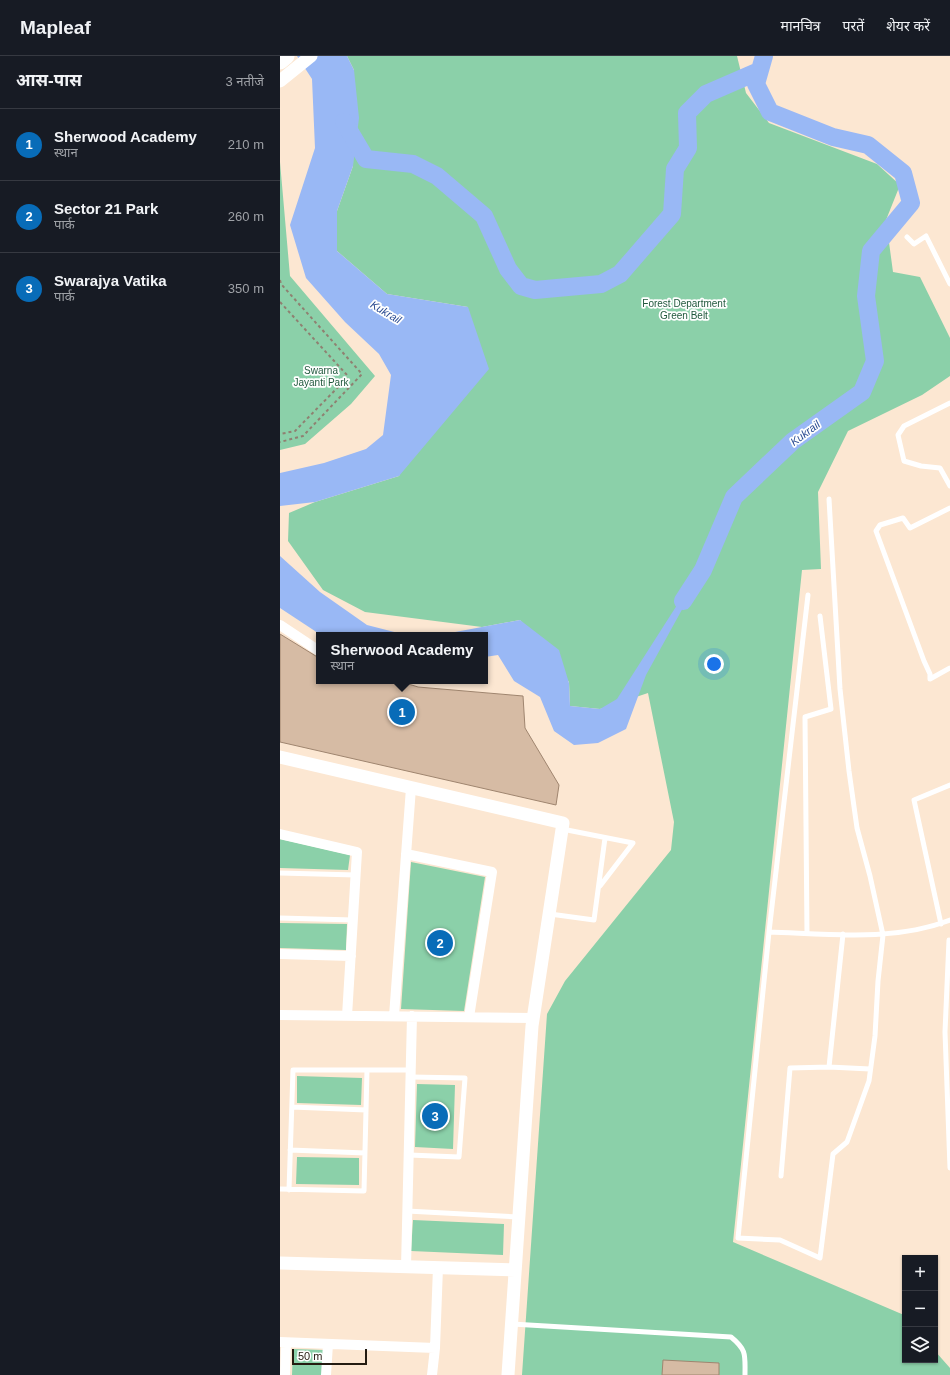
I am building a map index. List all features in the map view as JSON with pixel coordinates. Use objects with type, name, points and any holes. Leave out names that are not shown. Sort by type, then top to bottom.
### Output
[{"type":"highway","points":[[280,60],[290,63]]},
{"type":"street","points":[[280,81],[290,63],[311,56]]},
{"type":"street","points":[[280,624],[316,649]]},
{"type":"street","points":[[280,757],[563,823],[534,1018],[508,1375]]},
{"type":"street","points":[[394,1016],[411,788]]},
{"type":"street","points":[[280,834],[357,852],[347,1016]]},
{"type":"street","points":[[406,854],[492,872],[469,1017]]},
{"type":"street","points":[[280,954],[351,956]]},
{"type":"street","points":[[280,1015],[534,1018]]},
{"type":"street","points":[[406,1267],[412,1016]]},
{"type":"street","points":[[280,1264],[515,1270]]},
{"type":"street","points":[[432,1375],[435,1348],[438,1268]]},
{"type":"street","points":[[285,1375],[283,1342],[435,1348]]},
{"type":"street","points":[[326,1375],[328,1344]]},
{"type":"lane","points":[[907,238],[914,244],[926,236],[950,284]]},
{"type":"lane","points":[[950,403],[904,426],[898,435],[904,461],[921,466],[940,468],[950,486]]},
{"type":"lane","points":[[808,595],[770,932],[738,1238],[780,1240],[820,1258],[833,1154],[847,1142],[869,1081],[875,1036],[878,981],[883,935],[870,876],[857,828],[849,771],[840,689],[828,499]]},
{"type":"lane","points":[[950,508],[910,528],[903,518],[880,525],[876,530],[924,662],[930,674],[930,679],[950,668]]},
{"type":"lane","points":[[807,933],[805,717],[831,709],[820,616]]},
{"type":"lane","points":[[941,924],[914,800],[950,785]]},
{"type":"lane","points":[[562,829],[633,843],[599,886]]},
{"type":"lane","points":[[549,914],[594,920],[605,838]]},
{"type":"lane","points":[[280,873],[356,875]]},
{"type":"lane","points":[[280,918],[353,920]]},
{"type":"lane","points":[[770,932],[883,935],[941,924],[950,920]]},
{"type":"lane","points":[[828,1067],[843,934]]},
{"type":"lane","points":[[949,940],[948,1019],[950,1168]]},
{"type":"lane","points":[[782,1176],[790,1068],[828,1067],[870,1069]]},
{"type":"lane","points":[[289,1190],[293,1070],[367,1070],[465,1078],[459,1157],[409,1155]]},
{"type":"lane","points":[[280,1189],[364,1191],[367,1070]]},
{"type":"lane","points":[[292,1107],[366,1110]]},
{"type":"lane","points":[[290,1150],[365,1153]]},
{"type":"lane","points":[[407,1211],[519,1217]]},
{"type":"lane","points":[[511,1324],[731,1337],[742,1346],[745,1358],[745,1375]]},
{"type":"path","points":[[280,280],[281,284],[362,374],[302,436],[280,442]]},
{"type":"path","points":[[280,302],[347,375],[347,378],[296,431],[280,434]]},
{"type":"green space","name":"Forest Department Green Belt","points":[[347,56],[737,56],[746,93],[769,123],[877,164],[900,185],[886,220],[893,272],[920,277],[950,338],[950,376],[922,395],[848,431],[818,492],[821,569],[802,570],[733,1242],[902,1314],[902,1363],[938,1363],[938,1354],[950,1368],[950,1375],[522,1375],[547,1014],[565,981],[671,850],[674,822],[648,693],[600,709],[570,706],[569,682],[520,620],[482,627],[365,612],[323,590],[288,541],[289,513],[315,502],[399,476],[468,307],[387,294],[337,251],[337,211],[353,166],[354,70]]},
{"type":"green space","name":"Swarna Jayanti Park","points":[[280,162],[290,276],[375,376],[351,404],[305,444],[280,450]]},
{"type":"green space","points":[[280,839],[350,855],[348,870],[280,868]]},
{"type":"green space","points":[[411,862],[485,877],[464,1011],[401,1009]]},
{"type":"green space","points":[[280,923],[347,924],[346,950],[280,948]]},
{"type":"green space","points":[[297,1076],[362,1078],[361,1105],[297,1103]]},
{"type":"green space","points":[[417,1084],[455,1085],[453,1149],[415,1147]]},
{"type":"green space","points":[[297,1157],[359,1158],[359,1185],[296,1184]]},
{"type":"green space","points":[[413,1220],[504,1224],[503,1255],[411,1251]]},
{"type":"green space","points":[[293,1349],[323,1350],[322,1375],[292,1375]]},
{"type":"water","points":[[297,56],[347,56],[354,70],[359,118],[353,166],[337,211],[337,251],[387,294],[468,307],[489,369],[399,476],[315,502],[280,506],[280,473],[324,463],[366,449],[383,435],[391,375],[379,354],[345,322],[306,278],[290,225],[315,148],[312,79]]},
{"type":"water","points":[[280,556],[320,592],[367,625],[394,632],[316,632],[280,608]]},
{"type":"water","points":[[696,581],[690,595],[646,675],[626,729],[598,743],[574,745],[554,731],[540,697],[514,681],[498,655],[488,657],[488,632],[455,632],[520,620],[559,650],[569,683],[570,706],[600,709],[617,699],[686,591]]},
{"type":"building","points":[[280,634],[316,656],[316,684],[408,684],[418,687],[523,696],[525,728],[559,785],[556,805],[280,742]]},
{"type":"building","points":[[663,1360],[719,1363],[719,1375],[662,1375]]},
{"type":"waterway","name":"Kukrail","points":[[683,601],[703,570],[734,497],[793,441],[862,392],[875,361],[866,296],[871,251],[911,203],[903,173],[868,145],[833,137],[770,112],[756,84],[764,56]]},
{"type":"waterway","points":[[344,122],[366,159],[413,164],[437,176],[484,216],[508,269],[521,286],[535,290],[601,284],[620,274],[672,214],[675,169],[688,148],[687,113],[706,94],[759,71]]},
{"type":"place","name":"Sherwood Academy","points":[[402,712]]},
{"type":"place","name":"Sector 21 Park","points":[[440,943]]},
{"type":"place","name":"Swarajya Vatika","points":[[435,1116]]}]
